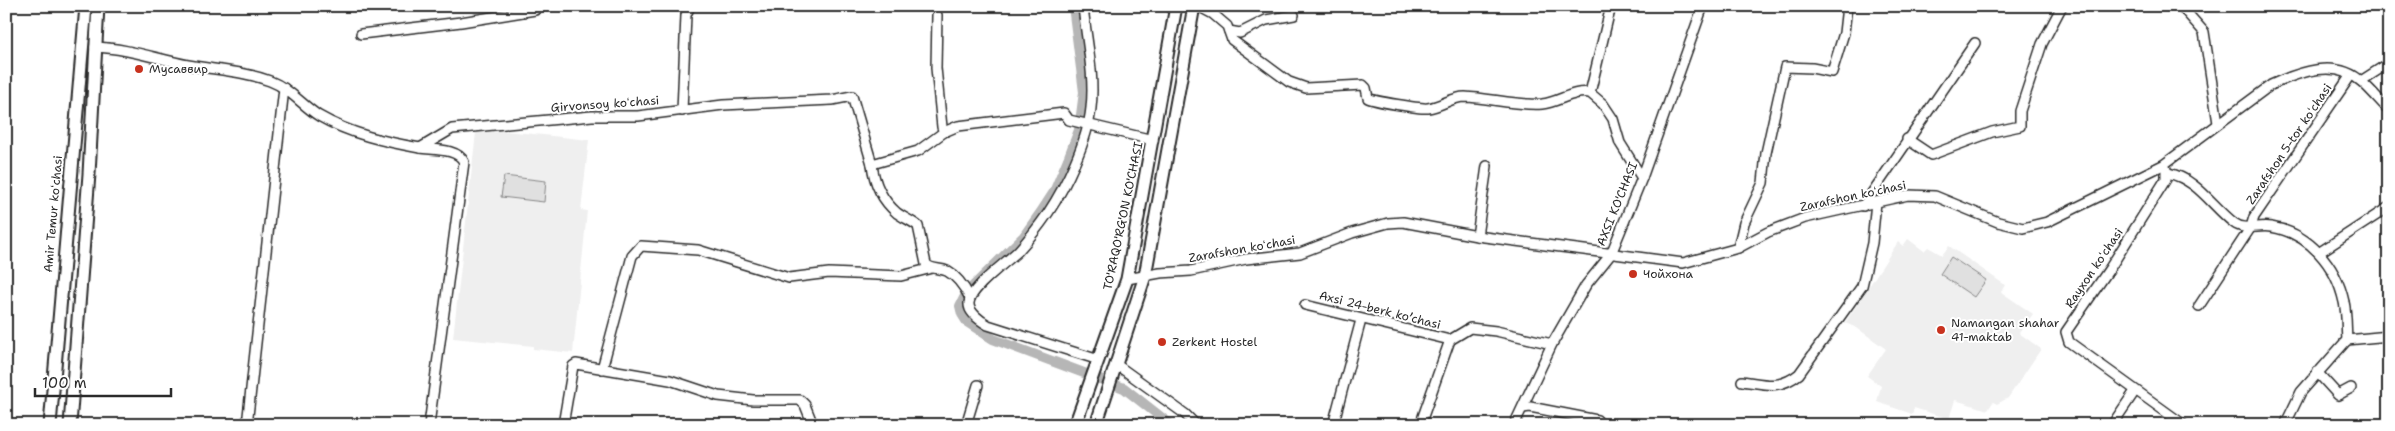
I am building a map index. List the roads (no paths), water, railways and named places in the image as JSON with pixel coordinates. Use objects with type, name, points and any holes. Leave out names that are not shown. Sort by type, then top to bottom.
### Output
[{"type":"main road","name":"Amir Temur koʻchasi","points":[[50,425],[70,174],[86,6]]},
{"type":"main road","points":[[70,425],[89,174],[98,6]]},
{"type":"main road","name":"TO'RAQO'RG'ON KO'CHASI","points":[[1075,425],[1126,279],[1153,140],[1176,6]]},
{"type":"main road","points":[[1096,425],[1145,276],[1194,6]]},
{"type":"main road","points":[[70,174],[89,174]]},
{"type":"street","points":[[361,34],[461,22],[536,10],[536,6]]},
{"type":"street","points":[[682,111],[686,15],[690,6]]},
{"type":"street","points":[[970,298],[1024,244],[1048,214],[1061,193],[1091,93],[1083,6]]},
{"type":"street","points":[[1198,6],[1220,20],[1229,31],[1232,40],[1288,82],[1306,88],[1363,85],[1370,100],[1412,108],[1428,108],[1455,98],[1464,97],[1541,104],[1575,92],[1590,93],[1603,104],[1613,119],[1620,143],[1642,178]]},
{"type":"street","points":[[1590,93],[1611,6]]},
{"type":"street","name":"AXSI KO'CHASI","points":[[1514,425],[1552,344],[1586,285],[1611,254],[1642,178],[1703,6]]},
{"type":"street","points":[[1738,248],[1744,223],[1762,183],[1766,153],[1785,67],[1812,68],[1832,72],[1844,33],[1847,6]]},
{"type":"street","points":[[1907,139],[1931,155],[1992,132],[2020,126],[2020,111],[2042,44],[2062,6]]},
{"type":"street","points":[[2181,6],[2204,32],[2218,122]]},
{"type":"street","points":[[937,15],[936,68],[944,132]]},
{"type":"street","points":[[1229,31],[1240,33],[1266,20],[1294,16]]},
{"type":"street","points":[[1863,206],[1907,139],[1976,42]]},
{"type":"street","points":[[95,48],[121,50],[185,65],[246,74],[284,88],[317,115],[335,125],[380,140],[455,153],[462,156],[464,162],[429,425]]},
{"type":"street","points":[[2361,81],[2389,63]]},
{"type":"street","name":"Zarafshon koʻchasi","points":[[1126,279],[1191,271],[1246,259],[1300,252],[1352,233],[1388,223],[1403,222],[1477,236],[1683,262],[1738,248],[1768,232],[1804,218],[1908,195],[1935,196],[1998,222],[2023,228],[2047,222],[2165,169],[2218,122],[2271,85],[2292,75],[2324,69],[2341,70],[2361,81],[2389,110]]},
{"type":"street","name":"Zarafshon 5-tor koʻchasi","points":[[2199,306],[2252,227],[2254,217],[2351,75]]},
{"type":"street","points":[[247,425],[284,88]]},
{"type":"street","name":"Girvonsoy koʻchasi","points":[[420,148],[452,129],[592,116],[638,116],[723,105],[832,100],[852,96],[872,164]]},
{"type":"street","points":[[1099,360],[988,325],[979,320],[970,308],[970,298],[964,286],[947,272],[932,268],[926,264],[918,226],[897,212],[878,190],[873,179],[872,164],[918,151],[944,132],[958,126],[1064,113],[1069,120],[1153,140]]},
{"type":"street","points":[[1477,236],[1487,166]]},
{"type":"street","points":[[2165,169],[2196,187],[2235,224],[2278,228],[2292,234],[2320,252],[2333,272],[2344,302],[2347,340]]},
{"type":"street","name":"Rayxon koʻchasi","points":[[2165,169],[2166,179],[2110,268],[2066,332],[2069,342],[2184,425]]},
{"type":"street","points":[[1742,381],[1776,386],[1788,383],[1799,374],[1862,286],[1872,243],[1876,202]]},
{"type":"street","points":[[2320,252],[2389,207]]},
{"type":"street","points":[[602,369],[632,256],[641,246],[698,250],[789,278],[829,273],[900,276],[932,268]]},
{"type":"street","name":"Аxsi 24-berk koʼchasi","points":[[1305,305],[1450,340]]},
{"type":"street","points":[[1333,425],[1361,320]]},
{"type":"street","name":"Аxsi 24-berk koʼchasi","points":[[1420,425],[1450,340],[1470,328],[1496,330],[1552,344]]},
{"type":"street","points":[[2285,425],[2301,392],[2347,340],[2389,336]]},
{"type":"street","points":[[563,425],[574,364],[670,380],[710,394],[734,398],[800,400],[805,405],[813,425]]},
{"type":"street","points":[[1116,365],[1178,408],[1196,425]]},
{"type":"street","points":[[2317,372],[2338,395],[2352,388]]},
{"type":"street","points":[[966,425],[978,384]]},
{"type":"street","points":[[2112,425],[2135,391]]},
{"type":"street","points":[[1523,408],[1530,407],[1597,420],[1601,425]]},
{"type":"waterway","points":[[1073,6],[1084,92],[1079,130],[1054,192],[1041,212],[1024,236],[967,292],[960,306],[967,322],[993,339],[1124,388],[1171,425]]},
{"type":"place","name":"Мусаввир","points":[[139,69]]},
{"type":"place","name":"Чойхона","points":[[1633,274]]},
{"type":"place","name":"Namangan shahar 41-maktab","points":[[1941,330]]},
{"type":"place","name":"Zerkent Hostel","points":[[1162,342]]}]
